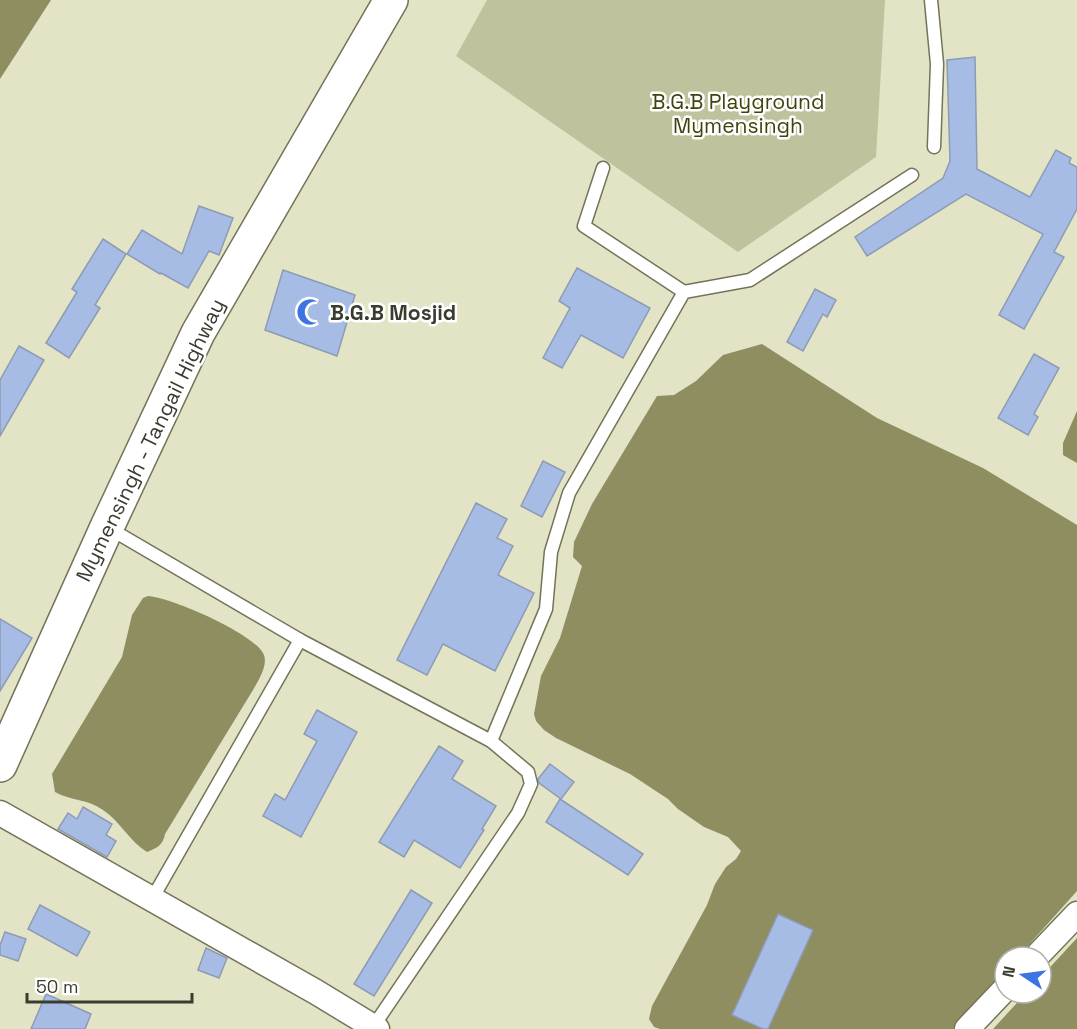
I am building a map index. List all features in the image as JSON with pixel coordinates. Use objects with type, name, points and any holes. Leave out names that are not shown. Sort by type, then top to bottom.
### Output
[{"type":"highway","name":"Mymensingh - Tangail Highway","points":[[0,765],[107,527],[198,333],[391,0]]},
{"type":"street","points":[[0,813],[316,992],[375,1028]]},
{"type":"street","points":[[1047,945],[1077,914]]},
{"type":"street","points":[[967,1029],[993,1002]]},
{"type":"lane","points":[[931,0],[937,64],[934,147]]},
{"type":"lane","points":[[603,168],[584,226],[684,292],[750,280],[912,175]]},
{"type":"lane","points":[[491,741],[546,609],[551,552],[569,493],[684,292]]},
{"type":"lane","points":[[107,527],[300,640],[491,741],[528,772],[531,784],[518,813],[375,1028]]},
{"type":"lane","points":[[152,899],[300,640]]},
{"type":"green space","name":"B.G.B Playground Mymensingh","points":[[487,0],[885,0],[876,157],[738,252],[456,56]]},
{"type":"shaded area","points":[[0,0],[51,0],[0,79]]},
{"type":"shaded area","points":[[762,344],[877,418],[983,468],[1077,525],[1077,891],[1029,945],[993,945],[993,985],[953,1029],[660,1029],[654,1027],[649,1019],[652,1006],[707,905],[715,884],[726,867],[736,859],[741,851],[728,837],[704,827],[668,799],[630,774],[556,738],[536,721],[534,714],[541,676],[560,638],[582,566],[573,557],[574,542],[592,504],[657,396],[674,395],[696,381],[723,355]]},
{"type":"shaded area","points":[[1077,411],[1077,463],[1063,455],[1063,443]]},
{"type":"shaded area","points":[[148,596],[174,603],[230,627],[258,646],[265,659],[264,669],[257,682],[165,834],[163,841],[147,852],[103,810],[55,792],[52,774],[122,657],[132,615],[143,598]]},
{"type":"shaded area","points":[[1077,938],[1077,1029],[993,1029],[1015,1005],[1053,1005],[1053,964]]},
{"type":"building","points":[[975,57],[977,169],[1030,197],[1056,150],[1071,158],[1069,163],[1077,167],[1077,209],[1054,252],[1064,257],[1024,329],[999,315],[1043,234],[966,194],[867,256],[855,237],[943,178],[950,161],[947,60]]},
{"type":"building","points":[[199,206],[233,218],[219,255],[209,251],[188,288],[127,254],[142,230],[182,254]]},
{"type":"building","points":[[103,239],[126,254],[95,305],[100,308],[69,358],[46,343],[77,292],[72,289]]},
{"type":"building","points":[[577,268],[650,308],[623,358],[581,335],[562,368],[543,358],[570,308],[559,301]]},
{"type":"building","name":"B.G.B Mosjid","points":[[283,270],[355,295],[337,356],[265,330]]},
{"type":"building","points":[[815,289],[836,300],[827,317],[823,314],[803,351],[787,342]]},
{"type":"building","points":[[19,346],[44,360],[0,436],[0,380]]},
{"type":"building","points":[[1034,354],[1059,368],[1034,414],[1038,417],[1028,435],[998,418]]},
{"type":"building","points":[[543,461],[565,472],[542,517],[521,506]]},
{"type":"building","points":[[476,503],[507,519],[497,538],[513,546],[498,575],[534,593],[495,671],[443,644],[427,675],[397,660]]},
{"type":"building","points":[[0,619],[32,638],[0,691]]},
{"type":"building","points":[[317,710],[357,732],[301,837],[263,816],[275,794],[285,800],[317,741],[304,734]]},
{"type":"building","points":[[439,746],[463,761],[452,779],[496,806],[460,868],[414,840],[404,857],[379,842]]},
{"type":"building","points":[[550,764],[574,782],[561,799],[539,783],[538,779]]},
{"type":"building","points":[[560,799],[643,854],[628,875],[546,822]]},
{"type":"building","points":[[83,807],[112,824],[106,835],[116,841],[107,857],[58,829],[68,813],[77,819]]},
{"type":"building","points":[[411,890],[432,903],[374,996],[354,984]]},
{"type":"building","points":[[40,905],[90,932],[77,956],[28,929]]},
{"type":"building","points":[[778,914],[813,930],[768,1029],[763,1029],[732,1015]]},
{"type":"building","points":[[5,932],[26,939],[18,961],[0,955],[0,945]]},
{"type":"building","points":[[206,948],[227,958],[219,978],[198,970]]},
{"type":"building","points":[[46,994],[91,1014],[85,1029],[31,1029]]},
{"type":"place","name":"B.G.B Mosjid","points":[[310,312]]}]
